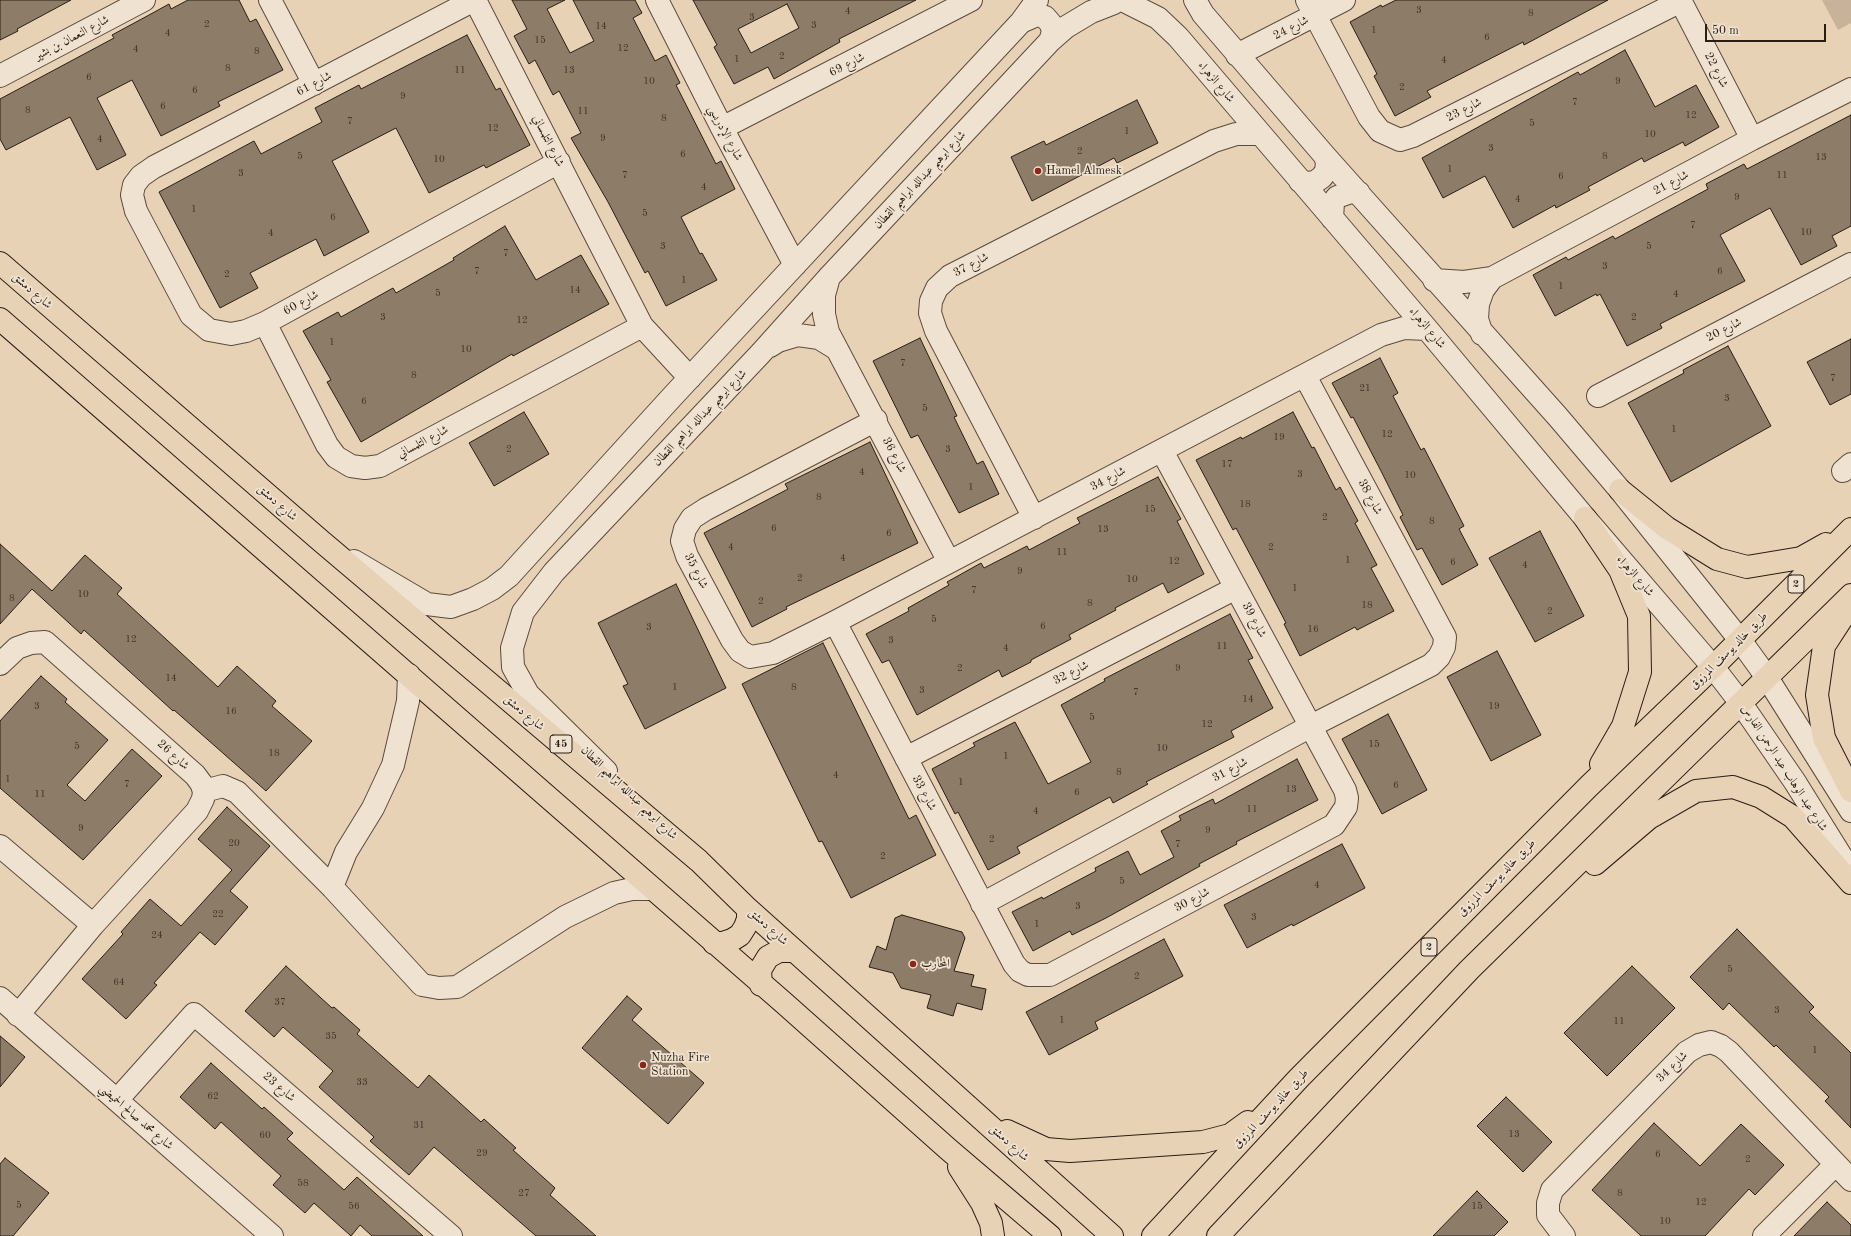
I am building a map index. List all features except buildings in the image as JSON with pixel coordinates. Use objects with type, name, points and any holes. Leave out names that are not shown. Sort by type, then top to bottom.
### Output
[{"type":"main road","name":"شارع دمشق","points":[[0,263],[321,541],[699,861],[794,951],[1112,1236]]},
{"type":"main road","points":[[0,319],[652,890],[761,985],[784,1003],[948,1149],[1050,1236]]},
{"type":"main road","points":[[1620,490],[1667,528],[1717,559],[1747,567],[1802,558],[1850,529]]},
{"type":"main road","points":[[1585,518],[1620,570],[1639,616],[1640,665],[1640,672],[1623,726],[1589,786]]},
{"type":"main road","name":"طريق خالد يوسف المرزوق","points":[[1153,1236],[1299,1078],[1589,786],[1713,667],[1850,529]]},
{"type":"main road","points":[[1218,1236],[1469,970],[1851,594]]},
{"type":"main road","points":[[1851,605],[1824,646],[1817,696],[1824,738],[1851,791]]},
{"type":"main road","points":[[1469,970],[1649,818],[1696,791],[1732,787],[1761,797],[1793,817],[1851,883]]},
{"type":"main road","points":[[714,943],[732,940],[740,935],[746,927],[748,909]]},
{"type":"main road","points":[[761,985],[760,970],[768,957],[779,951],[794,951]]},
{"type":"main road","points":[[978,1115],[1024,1140],[1046,1149],[1057,1151],[1117,1149],[1203,1142],[1223,1138],[1238,1130],[1299,1078]]},
{"type":"main road","points":[[948,1149],[982,1203],[991,1223],[993,1236]]},
{"type":"street","name":"شارع النعمان بن بشير","points":[[0,76],[144,0]]},
{"type":"street","points":[[270,0],[314,84]]},
{"type":"street","name":"شارع 61","points":[[154,167],[474,0]]},
{"type":"street","name":"شارع التلمساني","points":[[474,0],[559,162],[642,326],[690,378]]},
{"type":"street","name":"شارع الإدريسي","points":[[657,0],[722,128],[795,265]]},
{"type":"street","name":"شارع 69","points":[[722,128],[971,0]]},
{"type":"street","points":[[321,541],[427,604],[451,607],[473,599],[492,589],[509,576],[690,378],[1021,22],[1037,0]]},
{"type":"street","points":[[1195,0],[1203,14],[1325,156],[1620,490],[1740,640],[1766,676],[1851,811]]},
{"type":"street","name":"شارع 24","points":[[1237,54],[1311,8],[1344,0]]},
{"type":"street","name":"شارع 23","points":[[1311,8],[1369,117],[1380,131],[1400,140],[1420,133],[1680,0]]},
{"type":"street","name":"شارع 22","points":[[1680,0],[1752,139]]},
{"type":"street","name":"شارع ابرهيم عبدالله ابراهيم القطان","points":[[699,861],[528,694],[513,667],[512,648],[523,612],[541,586],[761,353],[830,276],[1050,40],[1066,27],[1091,12],[1121,2]]},
{"type":"street","name":"شارع الزهراء","points":[[1121,2],[1158,18],[1178,37],[1713,667]]},
{"type":"street","points":[[1021,22],[1037,15],[1045,17],[1051,24],[1053,32],[1050,40]]},
{"type":"street","name":"شارع 21","points":[[1434,280],[1464,282],[1492,278],[1752,139],[1851,90]]},
{"type":"street","points":[[1214,141],[1226,121],[1229,109],[1228,96]]},
{"type":"street","points":[[928,122],[925,129],[926,137],[931,144],[942,148],[953,144]]},
{"type":"street","name":"شارع 37","points":[[1034,518],[936,331],[930,313],[932,301],[937,288],[950,276],[1214,141],[1236,134],[1260,134]]},
{"type":"street","points":[[892,161],[907,156],[914,158],[920,164],[922,171],[920,180]]},
{"type":"street","points":[[1300,181],[1308,183],[1315,182],[1322,178],[1326,171],[1327,163],[1325,156]]},
{"type":"street","name":"شارع 60","points":[[154,167],[141,176],[134,185],[132,195],[136,211],[191,315],[209,330],[231,334],[246,331],[265,323],[559,162]]},
{"type":"street","points":[[1332,218],[1333,203],[1337,197],[1351,192],[1358,193]]},
{"type":"street","name":"شارع 20","points":[[1598,396],[1851,264]]},
{"type":"street","name":"شارع 36","points":[[830,276],[824,295],[824,314],[828,332],[876,420],[949,562]]},
{"type":"street","name":"شارع 21","points":[[1482,334],[1477,320],[1478,304],[1483,290],[1492,278]]},
{"type":"street","points":[[1381,335],[1393,314],[1394,290]]},
{"type":"street","name":"شارع التلمساني","points":[[265,323],[327,445],[336,457],[351,466],[365,468],[380,466],[642,326]]},
{"type":"street","name":"شارع 34","points":[[835,622],[1381,335],[1404,328],[1427,329]]},
{"type":"street","name":"شارع 36","points":[[761,353],[778,340],[798,335],[819,338],[837,349]]},
{"type":"street","name":"شارع 38","points":[[1305,376],[1435,617]]},
{"type":"street","name":"شارع 35","points":[[835,622],[773,653],[750,657],[740,651],[732,640],[687,556],[682,541],[685,529],[692,518],[706,509],[876,420]]},
{"type":"street","name":"شارع 39","points":[[1162,451],[1345,790]]},
{"type":"street","points":[[606,469],[604,477],[606,484],[611,490],[617,493],[625,493],[631,489]]},
{"type":"street","points":[[580,498],[594,495],[600,497],[605,502],[607,508],[606,516]]},
{"type":"street","points":[[518,566],[515,573],[516,580],[520,586],[527,590],[535,590],[541,586]]},
{"type":"street","name":"شارع 32","points":[[906,758],[1236,588]]},
{"type":"street","name":"شارع 31","points":[[982,904],[1311,726],[1431,665],[1439,657],[1444,646],[1445,637],[1435,617]]},
{"type":"street","name":"شارع 33","points":[[835,622],[1014,964]]},
{"type":"street","name":"شارع 26","points":[[0,664],[17,648],[31,643],[45,642],[195,775],[202,783],[204,791]]},
{"type":"street","name":"شارع عبد الوهاب عبد الرحمن الفارس","points":[[1713,667],[1740,702],[1795,782],[1851,872]]},
{"type":"street","points":[[332,887],[346,852],[373,808],[393,765],[408,701],[408,675]]},
{"type":"street","points":[[18,1015],[93,925],[197,811],[203,799],[204,791],[223,786],[237,792],[332,887],[422,985],[439,988],[457,987],[565,917],[614,893],[632,889],[652,890]]},
{"type":"street","name":"شارع 30","points":[[1014,964],[1020,971],[1028,975],[1038,976],[1050,975],[1064,968],[1334,825],[1346,807],[1347,798],[1345,790]]},
{"type":"street","points":[[0,846],[93,925]]},
{"type":"street","name":"شارع محمد صالح الحميضي","points":[[0,998],[272,1236]]},
{"type":"street","name":"شارع 23","points":[[117,1100],[194,1014],[451,1236]]},
{"type":"street","name":"شارع 34","points":[[1564,1236],[1548,1215],[1548,1203],[1552,1190],[1687,1052],[1699,1045],[1711,1042],[1721,1046],[1729,1052],[1835,1165],[1851,1180]]},
{"type":"street","points":[[1764,1236],[1835,1165]]},
{"type":"shaded area","points":[[1822,0],[1851,0],[1851,23],[1838,30]]},
{"type":"place","name":"Hamel Almesk","points":[[1038,171]]},
{"type":"place","name":"المحارب","points":[[913,964]]},
{"type":"place","name":"Nuzha Fire Station","points":[[643,1065]]}]
